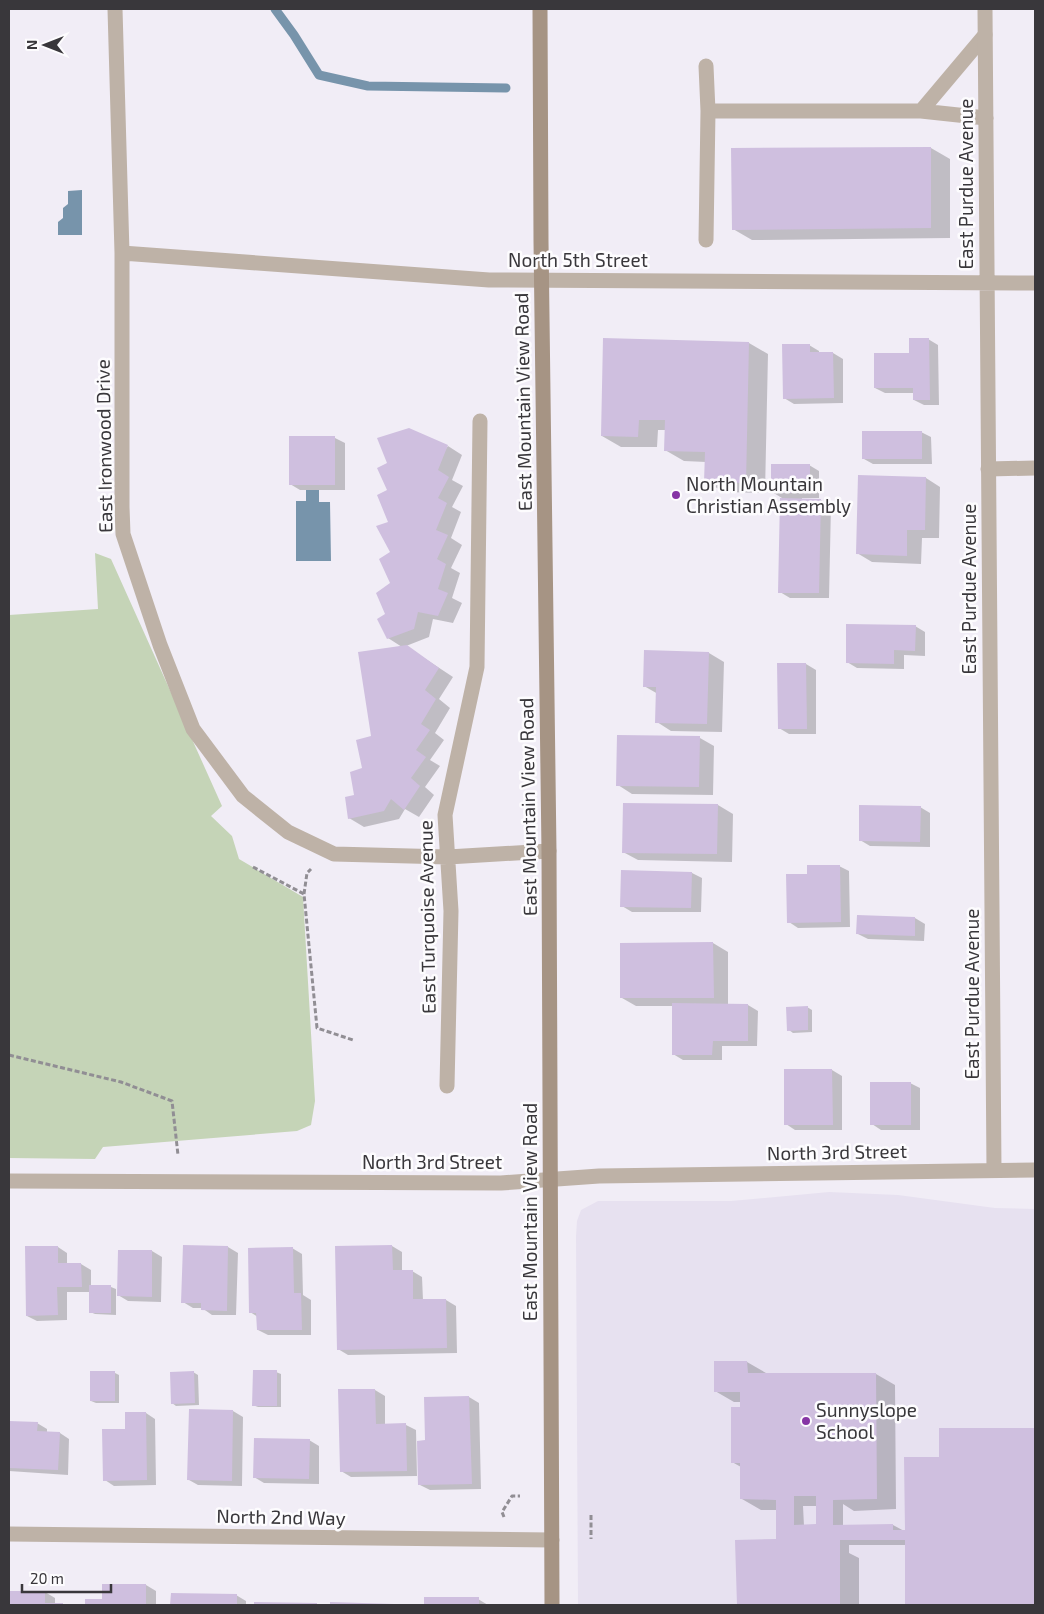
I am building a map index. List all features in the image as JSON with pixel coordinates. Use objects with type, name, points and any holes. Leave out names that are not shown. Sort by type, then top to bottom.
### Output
[{"type":"street","name":"East Ironwood Drive","points":[[115,9],[122,253],[123,534],[160,646],[193,729],[243,796],[288,832],[334,854],[448,858],[549,851]]},
{"type":"street","name":"East Mountain View Road","points":[[540,9],[541,280],[549,851],[552,1605]]},
{"type":"street","name":"East Purdue Avenue","points":[[985,9],[994,1170]]},
{"type":"street","points":[[921,111],[985,35]]},
{"type":"street","points":[[706,66],[708,111],[706,240]]},
{"type":"street","points":[[708,111],[921,111],[986,118]]},
{"type":"street","name":"North 5th Street","points":[[122,253],[488,280],[1035,283]]},
{"type":"street","name":"East Turquoise Avenue","points":[[447,1086],[451,911],[445,815],[477,666],[480,421]]},
{"type":"street","points":[[988,468],[1035,468]]},
{"type":"street","name":"North 3rd Street","points":[[9,1181],[501,1183],[599,1176],[1035,1170]]},
{"type":"street","name":"North 2nd Way","points":[[9,1534],[552,1540]]},
{"type":"path","points":[[253,867],[304,894],[317,1028],[353,1040]]},
{"type":"path","points":[[9,1055],[121,1082],[172,1101],[178,1155]]},
{"type":"path","points":[[504,1517],[502,1512],[512,1496],[520,1496]]},
{"type":"path","points":[[591,1515],[591,1539]]},
{"type":"shaded area","name":"Sunnyslope School","points":[[829,1192],[898,1195],[995,1208],[1035,1209],[1035,1605],[578,1605],[576,1236],[577,1221],[581,1210],[598,1201],[731,1201]]},
{"type":"green space","points":[[95,553],[111,559],[222,806],[211,816],[232,836],[239,859],[303,897],[315,1101],[311,1125],[297,1131],[103,1147],[95,1159],[9,1158],[9,615],[98,609]]},
{"type":"water","points":[[82,190],[82,235],[58,235],[58,222],[63,218],[63,208],[68,204],[68,191]]},
{"type":"water","points":[[306,490],[319,490],[319,502],[330,502],[331,561],[296,561],[296,501],[306,501]]},
{"type":"building","points":[[931,147],[931,228],[732,230],[731,148]]},
{"type":"building","points":[[603,338],[749,342],[746,483],[704,482],[705,452],[664,451],[665,420],[639,420],[638,437],[601,436]]},
{"type":"building","points":[[909,338],[929,338],[930,400],[913,400],[913,388],[874,388],[874,353],[909,353]]},
{"type":"building","points":[[782,344],[810,344],[810,352],[833,352],[834,398],[783,399]]},
{"type":"building","points":[[409,428],[448,445],[438,470],[449,477],[438,498],[447,503],[436,530],[448,535],[437,559],[446,564],[438,589],[448,593],[438,616],[418,612],[414,629],[387,639],[377,619],[385,614],[376,593],[390,583],[379,559],[390,552],[376,526],[388,522],[377,495],[387,490],[377,468],[387,463],[377,438]]},
{"type":"building","points":[[862,431],[922,431],[922,459],[862,459]]},
{"type":"building","points":[[289,436],[335,436],[335,485],[289,485]]},
{"type":"building","points":[[771,464],[810,464],[810,493],[771,493]]},
{"type":"building","points":[[858,475],[926,477],[925,530],[907,530],[907,556],[856,554]]},
{"type":"building","points":[[780,498],[821,499],[819,593],[778,593]]},
{"type":"building","points":[[846,624],[916,625],[915,651],[894,650],[894,664],[846,663]]},
{"type":"building","points":[[407,645],[439,668],[425,690],[436,699],[421,724],[430,730],[416,750],[426,757],[411,778],[420,786],[404,810],[391,799],[384,811],[348,819],[345,797],[354,795],[350,772],[362,768],[356,740],[371,736],[358,652]]},
{"type":"building","points":[[644,650],[709,652],[707,724],[655,723],[656,687],[643,687]]},
{"type":"building","points":[[777,663],[806,663],[807,729],[778,729]]},
{"type":"building","points":[[617,735],[700,736],[699,787],[616,786]]},
{"type":"building","points":[[623,803],[718,804],[717,854],[622,853]]},
{"type":"building","points":[[859,805],[921,806],[920,842],[859,841]]},
{"type":"building","points":[[807,865],[840,865],[841,922],[787,923],[786,874],[807,874]]},
{"type":"building","points":[[621,870],[692,872],[691,908],[620,907]]},
{"type":"building","points":[[857,915],[915,917],[915,936],[856,934]]},
{"type":"building","points":[[713,942],[714,998],[620,998],[620,943]]},
{"type":"building","points":[[672,1003],[748,1004],[748,1041],[713,1041],[712,1055],[672,1055]]},
{"type":"building","points":[[808,1006],[808,1030],[787,1031],[786,1007]]},
{"type":"building","points":[[784,1069],[832,1069],[833,1125],[784,1125]]},
{"type":"building","points":[[870,1082],[911,1082],[911,1125],[870,1125]]},
{"type":"building","points":[[183,1245],[228,1246],[227,1311],[201,1310],[201,1303],[181,1303]]},
{"type":"building","points":[[392,1245],[393,1270],[413,1270],[413,1299],[446,1299],[447,1348],[337,1350],[335,1246]]},
{"type":"building","points":[[25,1246],[58,1246],[58,1263],[81,1263],[82,1287],[57,1287],[58,1315],[26,1316]]},
{"type":"building","points":[[293,1247],[294,1293],[301,1293],[302,1330],[257,1330],[256,1313],[249,1313],[248,1248]]},
{"type":"building","points":[[118,1250],[152,1250],[152,1297],[117,1296]]},
{"type":"building","points":[[89,1285],[111,1285],[111,1313],[89,1313]]},
{"type":"building","points":[[714,1361],[747,1361],[748,1373],[876,1373],[877,1499],[833,1500],[833,1525],[893,1524],[893,1530],[905,1530],[904,1457],[939,1457],[939,1428],[1035,1428],[1035,1605],[905,1605],[905,1540],[840,1540],[840,1605],[737,1605],[735,1540],[776,1539],[776,1500],[740,1499],[740,1463],[731,1463],[731,1407],[740,1407],[740,1392],[714,1392]],"holes":[[[794,1496],[816,1496],[816,1524],[794,1525]]]},
{"type":"building","points":[[253,1370],[277,1370],[277,1406],[252,1406]]},
{"type":"building","points":[[90,1371],[115,1371],[115,1401],[90,1401]]},
{"type":"building","points":[[194,1371],[195,1403],[171,1404],[170,1372]]},
{"type":"building","points":[[338,1389],[375,1389],[376,1424],[406,1423],[407,1471],[340,1472]]},
{"type":"building","points":[[469,1396],[472,1484],[418,1485],[417,1441],[425,1440],[424,1397]]},
{"type":"building","points":[[189,1409],[233,1410],[232,1481],[187,1480]]},
{"type":"building","points":[[125,1412],[146,1412],[147,1480],[103,1481],[102,1429],[125,1429]]},
{"type":"building","points":[[9,1421],[38,1422],[37,1431],[60,1432],[58,1470],[9,1468]]},
{"type":"building","points":[[254,1438],[310,1439],[309,1479],[253,1478]]},
{"type":"building","points":[[102,1584],[146,1584],[146,1605],[85,1605],[85,1599],[102,1599]]},
{"type":"building","points":[[9,1591],[45,1591],[45,1603],[63,1603],[63,1605],[9,1605]]},
{"type":"building","points":[[171,1593],[237,1594],[237,1605],[170,1605]]},
{"type":"building","points":[[424,1597],[479,1597],[479,1605],[424,1605]]},
{"type":"building","points":[[254,1602],[317,1603],[317,1605],[254,1605]]},
{"type":"building","points":[[330,1602],[394,1604],[394,1605],[330,1605]]},
{"type":"waterway","points":[[275,9],[319,75],[368,86],[506,88]]},
{"type":"place","name":"North Mountain Christian Assembly","points":[[676,495]]},
{"type":"place","name":"Sunnyslope School","points":[[806,1421]]}]
